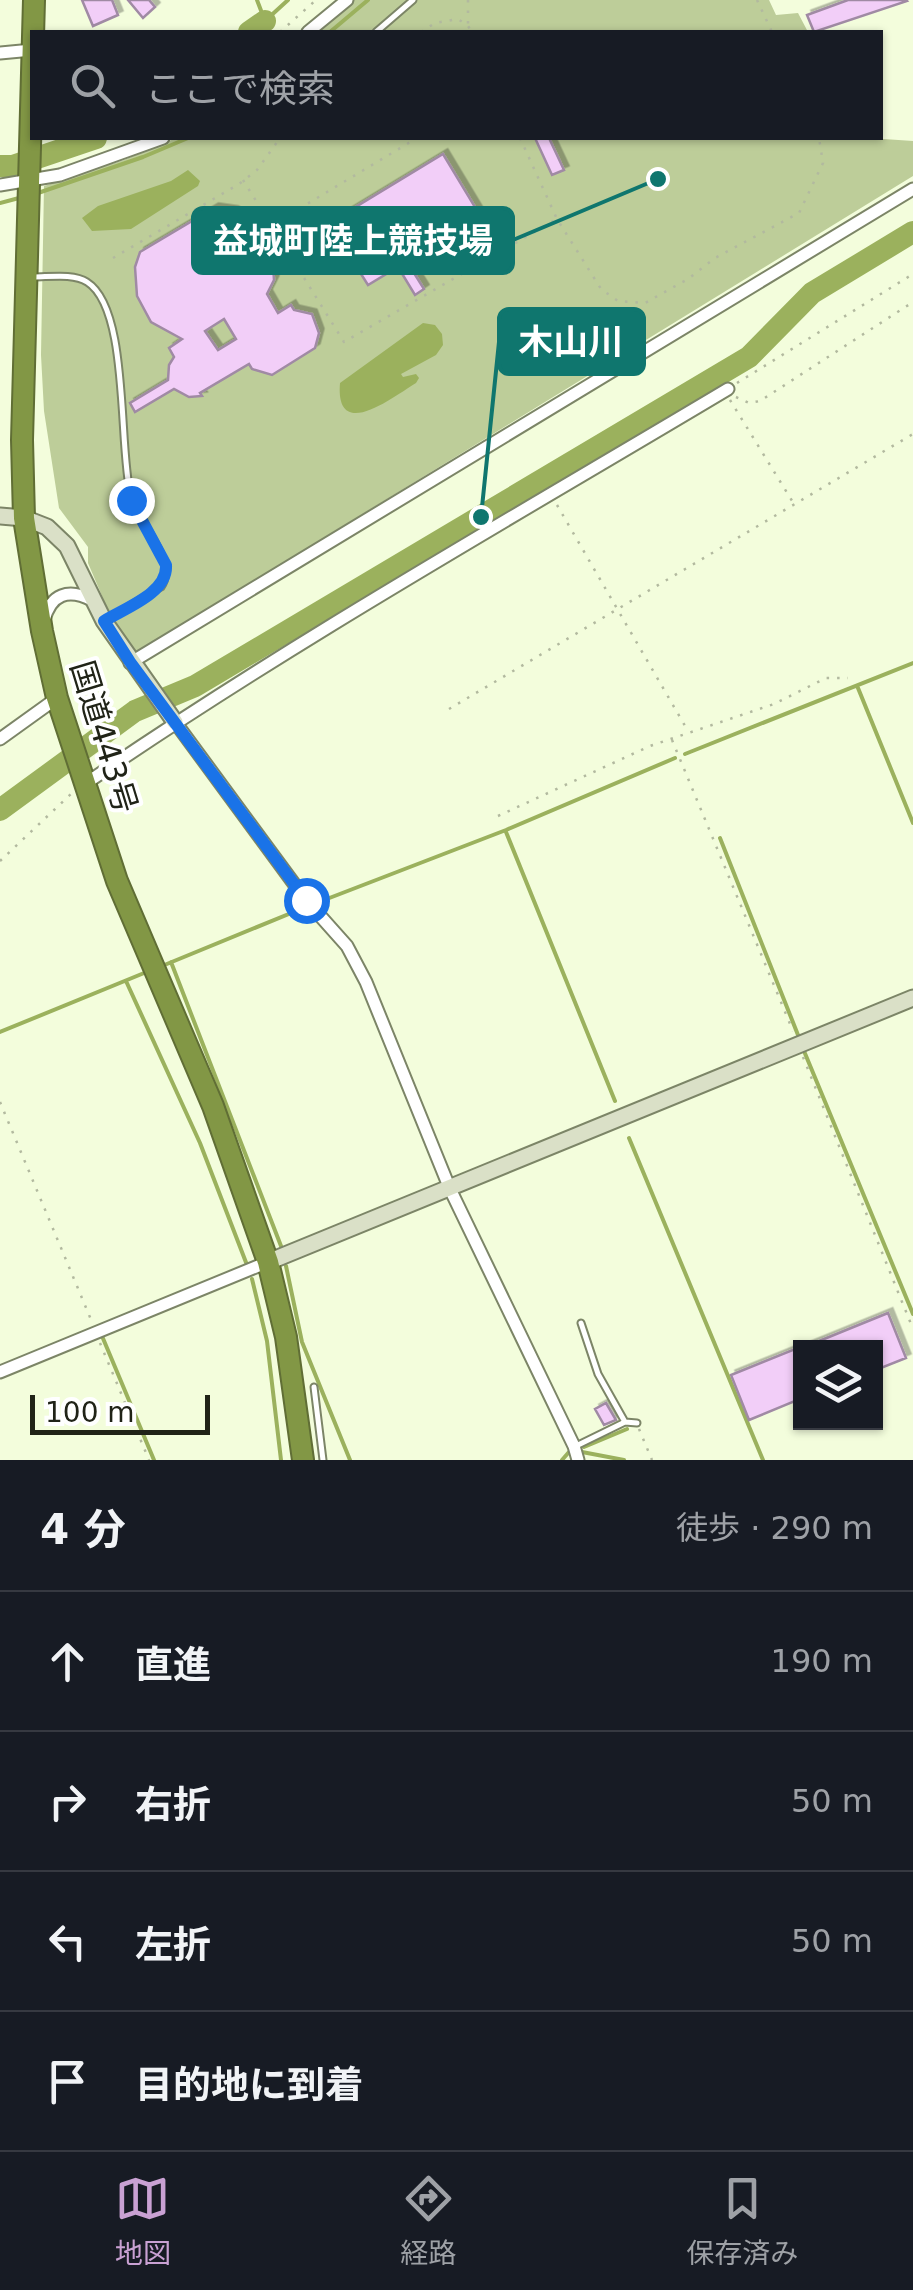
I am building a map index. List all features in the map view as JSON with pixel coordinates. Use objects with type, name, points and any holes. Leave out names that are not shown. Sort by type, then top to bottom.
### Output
[{"type":"highway","name":"国道443号","points":[[33,30],[34,0]]},
{"type":"highway","name":"国道443号","points":[[30,140],[22,363],[24,518],[42,631],[58,702],[117,880],[233,1158],[268,1262],[310,1422],[302,1460]]},
{"type":"street","points":[[310,30],[346,0]]},
{"type":"street","points":[[0,53],[30,50]]},
{"type":"street","points":[[0,185],[29,191],[60,175],[156,140]]},
{"type":"street","points":[[132,665],[913,189]]},
{"type":"street","points":[[85,784],[175,722],[728,389]]},
{"type":"street","points":[[0,516],[24,518],[47,527],[68,546],[92,600],[132,665],[306,900],[347,946],[366,982],[450,1189],[575,1456]]},
{"type":"street","points":[[42,631],[45,614],[58,595],[70,592],[92,600]]},
{"type":"street","points":[[0,739],[58,702]]},
{"type":"street","points":[[0,1372],[913,998]]},
{"type":"lane","points":[[378,30],[413,0]]},
{"type":"lane","points":[[26,276],[81,278],[88,282],[104,304],[113,327],[131,500],[167,573],[161,586],[104,621]]},
{"type":"lane","points":[[581,1324],[598,1374],[624,1422]]},
{"type":"lane","points":[[314,1387],[310,1422],[324,1460]]},
{"type":"lane","points":[[575,1456],[624,1422],[637,1422]]},
{"type":"path","points":[[282,30],[316,0]]},
{"type":"path","points":[[468,0],[468,26]]},
{"type":"path","points":[[757,0],[771,30]]},
{"type":"path","points":[[424,30],[435,23],[458,19],[471,30]]},
{"type":"path","points":[[113,258],[243,180],[256,170],[278,140]]},
{"type":"path","points":[[271,226],[415,140]]},
{"type":"path","points":[[521,140],[557,219],[601,289],[618,301],[645,304],[715,258],[799,213],[822,163],[819,140]]},
{"type":"path","points":[[243,180],[344,342],[557,219]]},
{"type":"path","points":[[728,389],[913,274]]},
{"type":"path","points":[[728,389],[738,399],[760,402],[913,302]]},
{"type":"path","points":[[728,389],[730,400],[795,505]]},
{"type":"path","points":[[450,710],[913,434]]},
{"type":"path","points":[[551,495],[689,732]]},
{"type":"path","points":[[498,816],[620,759],[774,704],[826,678],[848,678]]},
{"type":"path","points":[[672,740],[913,1329]]},
{"type":"path","points":[[0,861],[59,803],[85,784]]},
{"type":"path","points":[[0,1102],[149,1460]]},
{"type":"path","points":[[637,1422],[652,1460]]},
{"type":"shaded area","points":[[351,0],[769,0],[776,15],[798,13],[807,30],[314,30]]},
{"type":"shaded area","points":[[171,140],[913,141],[913,176],[133,655],[88,563],[88,547],[59,508],[44,411],[41,355],[44,186]]},
{"type":"shaded area","points":[[188,170],[200,181],[198,186],[131,229],[92,231],[82,218],[98,206],[171,181]]},
{"type":"shaded area","points":[[423,323],[435,325],[442,334],[443,345],[436,355],[401,374],[416,374],[416,383],[368,411],[347,410],[341,401],[340,383]]},
{"type":"building","points":[[82,0],[112,0],[118,15],[93,26]]},
{"type":"building","points":[[128,0],[149,0],[155,7],[143,18]]},
{"type":"building","points":[[848,0],[907,1],[820,30],[813,30],[807,15]]},
{"type":"building","points":[[536,140],[550,140],[564,170],[552,175]]},
{"type":"building","points":[[443,154],[481,217],[407,262],[424,289],[415,295],[398,267],[368,285],[356,266],[347,272],[330,243],[340,237],[331,222]]},
{"type":"building","points":[[214,208],[234,211],[257,226],[272,249],[274,280],[267,294],[278,313],[291,305],[294,310],[312,314],[319,333],[315,348],[272,375],[252,369],[249,364],[200,393],[202,396],[189,397],[174,389],[135,412],[130,403],[168,380],[174,357],[169,348],[182,339],[151,322],[137,296],[135,267],[140,252]],"holes":[[[224,319],[236,339],[218,350],[205,331]]]},
{"type":"building","points":[[888,1313],[906,1358],[883,1367],[883,1340],[822,1340]]},
{"type":"building","points":[[793,1350],[793,1402],[749,1420],[731,1375]]},
{"type":"building","points":[[606,1403],[616,1420],[604,1425],[595,1409]]},
{"type":"waterway","points":[[257,0],[265,21],[288,0]]},
{"type":"waterway","points":[[332,30],[368,0]]},
{"type":"waterway","points":[[252,30],[265,21]]},
{"type":"waterway","points":[[0,166],[13,166],[90,140]]},
{"type":"waterway","points":[[38,193],[183,140]]},
{"type":"waterway","points":[[0,203],[19,198]]},
{"type":"waterway","points":[[0,810],[135,711],[195,686],[749,357],[812,293],[913,232]]},
{"type":"waterway","points":[[685,754],[913,663]]},
{"type":"waterway","points":[[858,688],[913,823]]},
{"type":"waterway","points":[[319,902],[506,830],[675,758]]},
{"type":"waterway","points":[[506,832],[615,1101]]},
{"type":"waterway","points":[[720,838],[798,1035]]},
{"type":"waterway","points":[[162,966],[301,909]]},
{"type":"waterway","points":[[171,962],[281,1246]]},
{"type":"waterway","points":[[0,1032],[149,971]]},
{"type":"waterway","points":[[126,981],[200,1143],[247,1265]]},
{"type":"waterway","points":[[804,1051],[913,1314]]},
{"type":"waterway","points":[[629,1138],[763,1460]]},
{"type":"waterway","points":[[286,1266],[302,1342],[350,1460]]},
{"type":"waterway","points":[[252,1279],[267,1341],[281,1460]]},
{"type":"waterway","points":[[102,1336],[154,1460]]},
{"type":"waterway","points":[[584,1447],[627,1429]]},
{"type":"waterway","points":[[562,1460],[569,1452]]},
{"type":"waterway","points":[[582,1452],[624,1460]]},
{"type":"place","name":"益城町陸上競技場","points":[[658,179]]},
{"type":"place","name":"木山川","points":[[481,517]]},
{"type":"route","points":[[131,500],[167,573],[161,586],[104,621],[306,900]]}]
